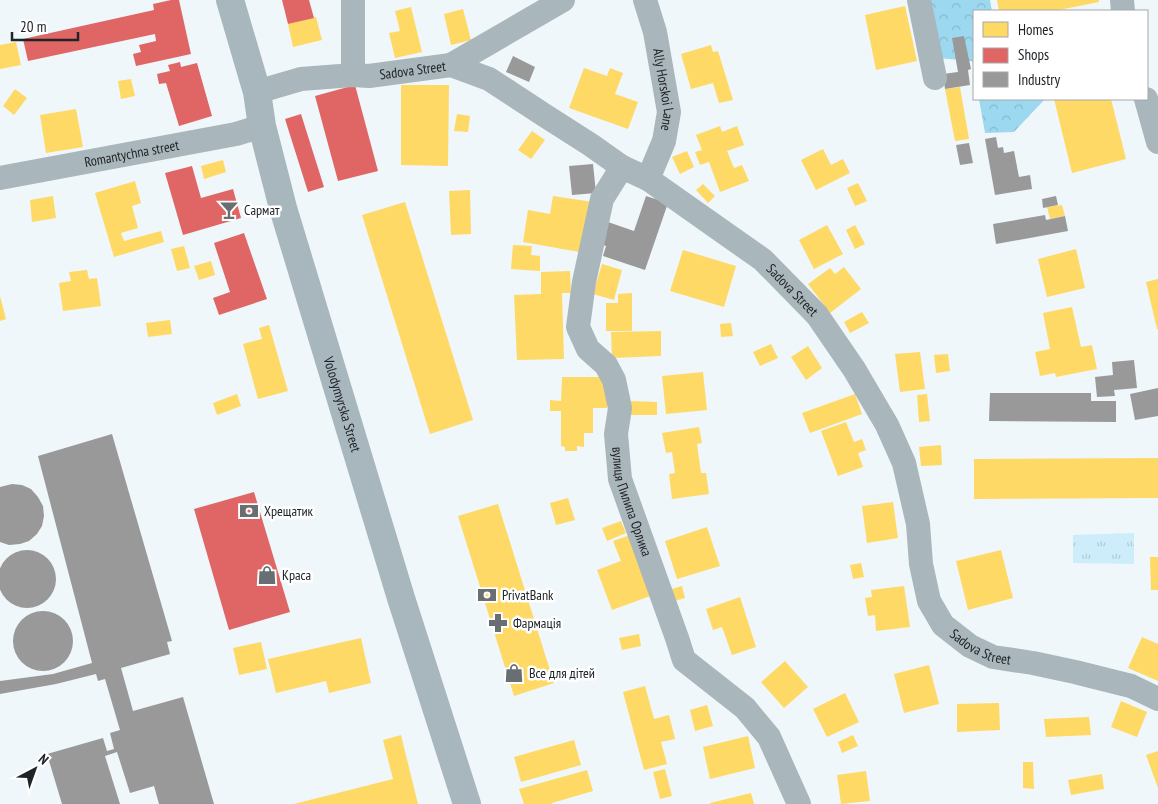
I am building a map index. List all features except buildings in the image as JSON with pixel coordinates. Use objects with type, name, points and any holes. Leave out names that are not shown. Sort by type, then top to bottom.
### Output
[{"type":"main road","name":"Volodymyrska Street","points":[[230,0],[257,92],[262,126],[286,218],[401,598],[467,804]]},
{"type":"street","points":[[353,0],[353,75]]},
{"type":"street","points":[[451,65],[563,0]]},
{"type":"street","name":"Ally Horskoi Lane","points":[[645,0],[655,32],[669,112],[664,141],[648,180]]},
{"type":"street","points":[[919,0],[935,78]]},
{"type":"street","name":"Sadova Street","points":[[257,92],[301,79],[353,75],[369,76],[451,65],[489,79],[622,167],[648,180],[763,260],[817,315],[854,369],[887,425],[904,463],[918,524],[921,564],[929,601],[943,625],[970,646],[994,657],[1033,663],[1131,686],[1158,699]]},
{"type":"street","points":[[1146,100],[1157,134]]},
{"type":"street","name":"Romantychna street","points":[[0,178],[236,134],[262,126]]},
{"type":"street","name":"вулиця Пилипа Орлика","points":[[622,167],[602,199],[584,282],[578,327],[588,349],[606,365],[614,380],[620,408],[616,434],[620,479],[684,660],[745,708],[769,737],[798,804]]},
{"type":"green space","points":[[925,0],[990,0],[992,10],[973,10],[973,63],[972,61],[938,58]]},
{"type":"green space","points":[[979,100],[1044,100],[1014,132],[985,133]]},
{"type":"green space","points":[[1134,533],[1134,564],[1073,563],[1073,535]]},
{"type":"place","name":"Сармат","points":[[229,210]]},
{"type":"place","name":"Хрещатик","points":[[249,511]]},
{"type":"place","name":"Краса","points":[[267,575]]},
{"type":"place","name":"PrivatBank","points":[[487,595]]},
{"type":"place","name":"Фармація","points":[[498,623]]},
{"type":"place","name":"Все для дітей","points":[[514,673]]}]
